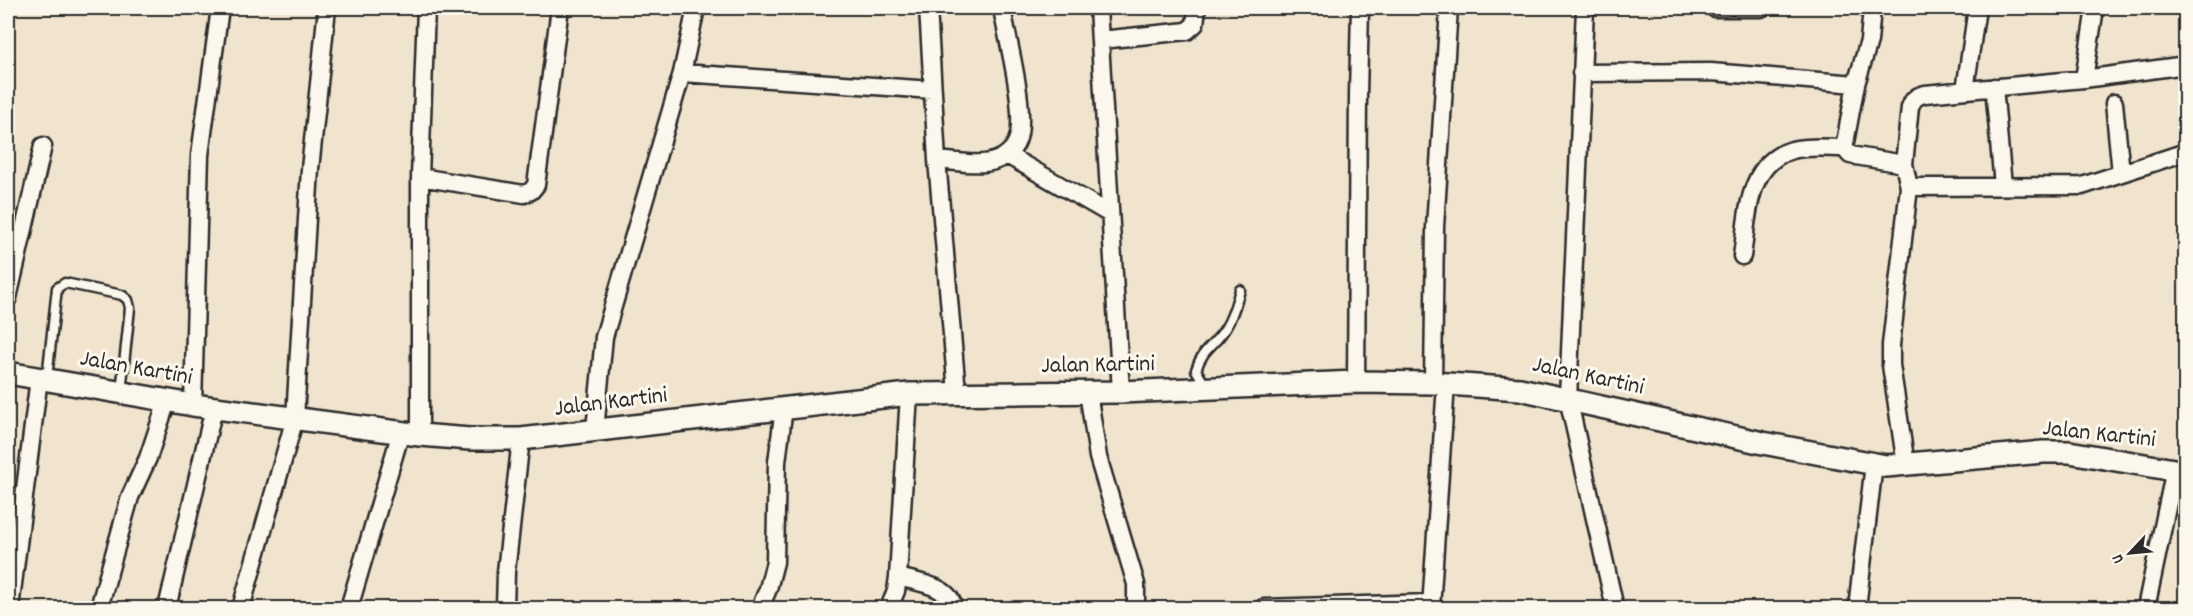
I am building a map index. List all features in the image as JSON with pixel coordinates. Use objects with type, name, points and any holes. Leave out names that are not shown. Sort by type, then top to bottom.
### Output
[{"type":"street","points":[[193,405],[200,156],[220,8]]},
{"type":"street","points":[[241,609],[295,418],[310,169],[327,8]]},
{"type":"street","points":[[349,609],[410,433],[426,8]]},
{"type":"street","points":[[420,177],[524,194],[534,189],[560,8]]},
{"type":"street","points":[[595,430],[604,336],[609,315],[682,73],[696,8]]},
{"type":"street","points":[[928,8],[937,160],[957,392]]},
{"type":"street","points":[[937,160],[995,161],[1007,154],[1017,143],[1019,111],[1002,8]]},
{"type":"street","points":[[1098,8],[1121,392]]},
{"type":"street","points":[[1101,40],[1178,34],[1187,31],[1195,24],[1197,8]]},
{"type":"street","points":[[1356,382],[1360,8]]},
{"type":"street","points":[[1263,609],[1431,606],[1439,383],[1435,227],[1449,8]]},
{"type":"street","points":[[1585,8],[1568,398],[1615,609]]},
{"type":"street","points":[[1714,8],[1761,8]]},
{"type":"street","points":[[1844,148],[1856,84],[1869,41],[1872,8]]},
{"type":"street","points":[[1965,90],[1977,8]]},
{"type":"street","points":[[2084,79],[2095,8]]},
{"type":"street","points":[[1906,465],[1891,365],[1891,345],[1909,187],[1904,164],[1912,100],[1918,95],[2084,79],[2186,65]]},
{"type":"street","points":[[1581,73],[1711,72],[1856,84]]},
{"type":"street","points":[[682,73],[933,90]]},
{"type":"street","points":[[1994,87],[2003,186]]},
{"type":"street","points":[[2114,103],[2121,173]]},
{"type":"street","points":[[8,298],[43,146]]},
{"type":"street","points":[[1742,256],[1752,189],[1768,165],[1779,156],[1793,150],[1844,148],[1850,155],[1904,164]]},
{"type":"street","points":[[1909,187],[2082,186],[2186,152]]},
{"type":"street","points":[[1007,154],[1110,214]]},
{"type":"street","name":"Jalan Kartini","points":[[8,374],[214,408],[470,439],[521,439],[909,394],[1121,392],[1356,382],[1439,383],[1520,388],[1763,443],[1886,466],[2043,452],[2069,452],[2180,470]]},
{"type":"street","points":[[10,609],[43,379]]},
{"type":"street","points":[[1088,392],[1098,457],[1136,584],[1136,609]]},
{"type":"street","points":[[889,609],[896,591],[898,577],[909,394]]},
{"type":"street","points":[[99,609],[130,497],[148,458],[167,401]]},
{"type":"street","points":[[760,609],[775,562],[777,462],[784,407]]},
{"type":"street","points":[[168,609],[214,408]]},
{"type":"street","points":[[505,609],[506,572],[521,439]]},
{"type":"street","points":[[1857,609],[1874,464]]},
{"type":"street","points":[[2146,609],[2180,470]]},
{"type":"street","points":[[898,577],[944,591],[951,598],[952,609]]},
{"type":"lane","points":[[43,379],[57,288],[64,283],[122,295],[128,300],[130,308],[122,393]]},
{"type":"lane","points":[[1207,388],[1196,370],[1199,359],[1226,327],[1240,290]]}]
